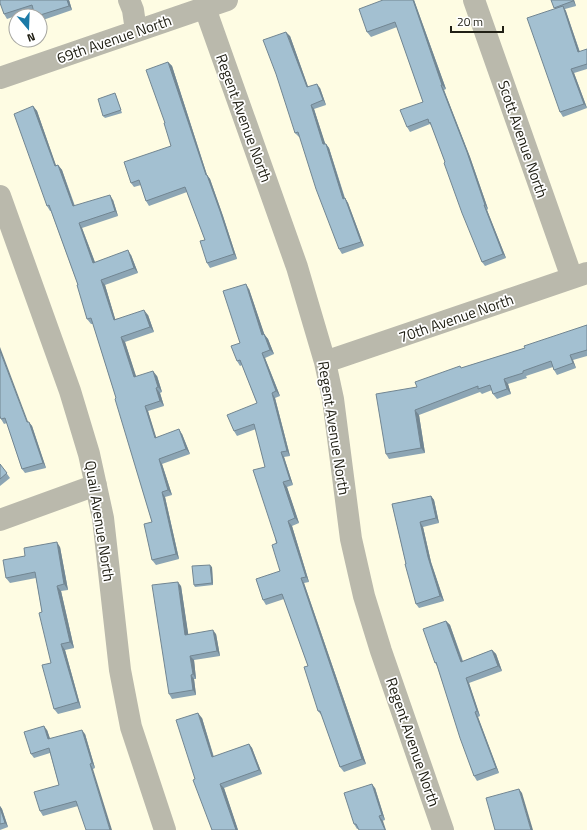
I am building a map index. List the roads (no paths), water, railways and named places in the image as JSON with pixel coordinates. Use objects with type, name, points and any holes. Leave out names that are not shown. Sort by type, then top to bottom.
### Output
[{"type":"street","points":[[129,0],[133,10],[136,31]]},
{"type":"street","name":"69th Avenue North","points":[[0,78],[227,0]]},
{"type":"street","name":"Scott Avenue North","points":[[474,0],[580,276]]},
{"type":"street","name":"Regent Avenue North","points":[[205,8],[297,267],[325,362],[333,399],[351,539],[364,596],[381,651],[443,830]]},
{"type":"street","name":"Quail Avenue North","points":[[0,196],[70,391],[89,454],[103,518],[120,670],[131,727],[165,830]]},
{"type":"street","name":"70th Avenue North","points":[[325,362],[580,276]]},
{"type":"street","points":[[0,520],[96,485]]}]
